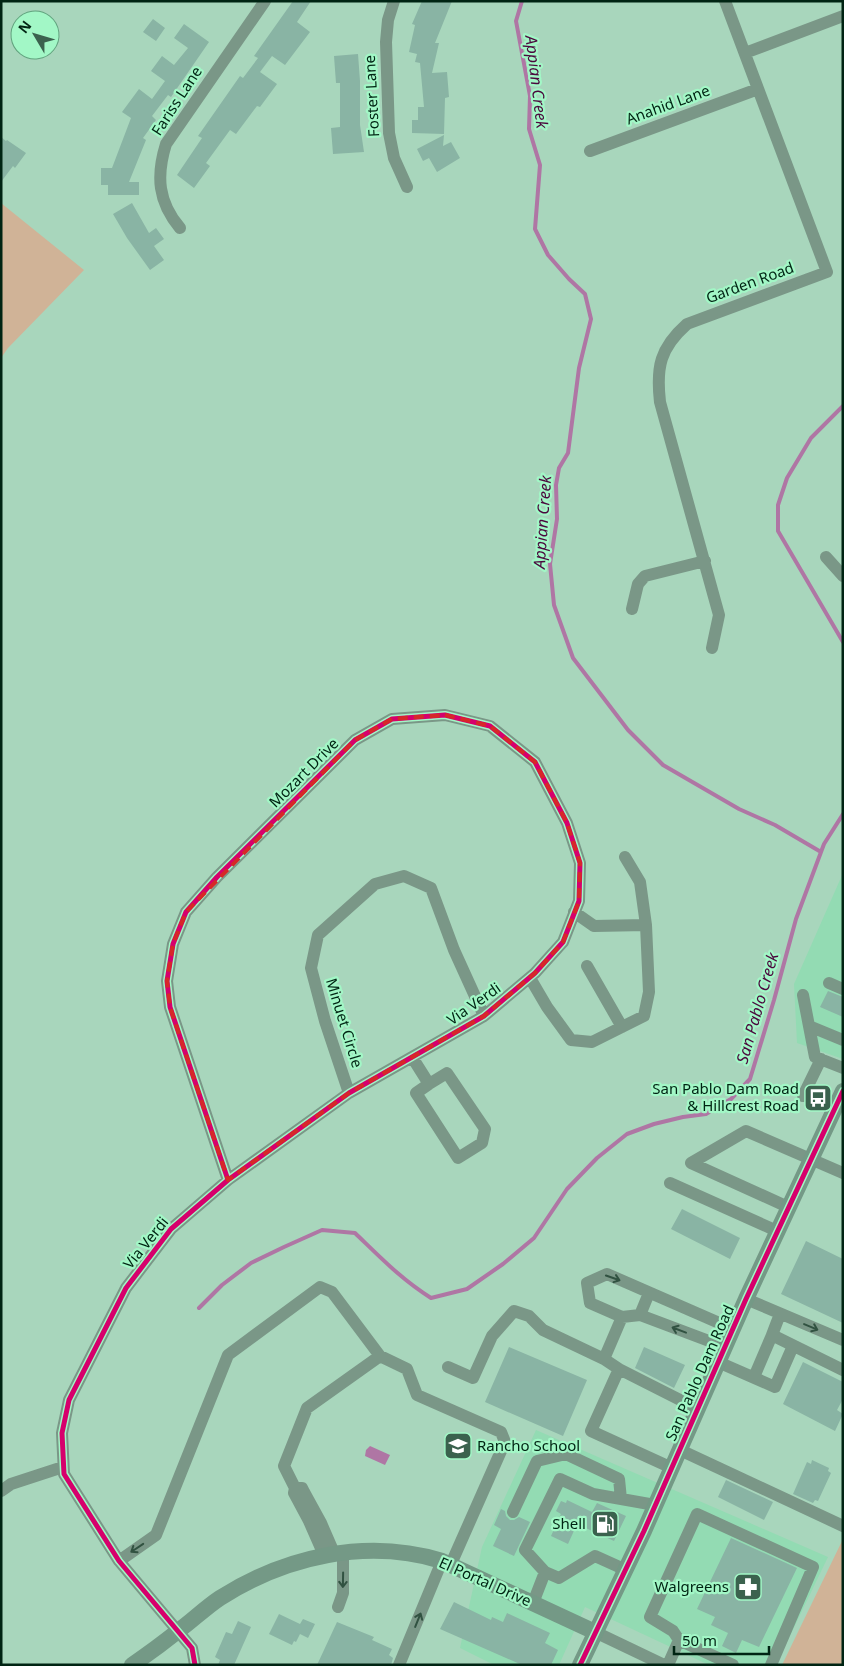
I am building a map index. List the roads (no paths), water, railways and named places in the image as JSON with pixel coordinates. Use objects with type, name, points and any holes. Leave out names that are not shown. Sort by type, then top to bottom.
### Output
[{"type":"main road","name":"San Pablo Dam Road","points":[[580,1665],[656,1505],[746,1299],[843,1091]]},
{"type":"main road","name":"El Portal Drive","points":[[132,1665],[178,1632],[219,1599],[252,1580],[287,1565],[334,1553],[381,1551],[422,1555],[447,1562],[596,1632]]},
{"type":"street","name":"Fariss Lane","points":[[180,228],[171,218],[166,207],[159,178],[166,144],[265,1]]},
{"type":"street","name":"Foster Lane","points":[[394,1],[388,20],[386,42],[389,133],[394,158],[407,187]]},
{"type":"street","name":"Garden Road","points":[[712,648],[719,615],[660,402],[658,386],[659,368],[664,351],[674,336],[688,324],[827,272],[725,1]]},
{"type":"street","points":[[745,53],[843,16]]},
{"type":"street","name":"Anahid Lane","points":[[590,151],[758,89]]},
{"type":"street","points":[[826,557],[843,576]]},
{"type":"street","points":[[632,609],[638,584],[645,576],[705,561]]},
{"type":"street","name":"Mozart Drive","points":[[228,1180],[170,1008],[167,981],[173,944],[186,912],[217,877],[355,740],[392,719],[445,715],[490,726],[535,762],[567,822],[580,863],[579,901],[562,942],[533,976]]},
{"type":"street","points":[[533,976],[547,1007],[571,1040],[592,1042],[644,1016],[649,992],[646,926],[640,882],[625,857]]},
{"type":"street","name":"Minuet Circle","points":[[349,1094],[325,1021],[311,968],[318,936],[376,884],[404,876],[431,888],[454,950],[484,1016]]},
{"type":"street","points":[[574,912],[594,926],[646,926]]},
{"type":"street","points":[[587,966],[622,1027]]},
{"type":"street","name":"Via Verdi","points":[[196,1665],[192,1648],[119,1561],[64,1474],[62,1433],[69,1400],[126,1288],[171,1229],[228,1180],[349,1094],[484,1016],[533,976]]},
{"type":"street","points":[[829,983],[843,989]]},
{"type":"street","points":[[803,995],[815,1057],[843,1068]]},
{"type":"street","points":[[809,1026],[843,1040]]},
{"type":"street","points":[[412,1057],[429,1084]]},
{"type":"street","points":[[803,1096],[821,1059]]},
{"type":"street","points":[[447,1073],[485,1129],[482,1143],[458,1158],[416,1093],[429,1084],[447,1073]]},
{"type":"street","points":[[788,1207],[691,1163],[746,1131],[843,1173]]},
{"type":"street","points":[[670,1183],[777,1231]]},
{"type":"street","points":[[733,1329],[607,1274],[587,1283],[590,1303],[622,1317],[640,1315],[722,1355],[754,1377],[775,1387],[793,1346]]},
{"type":"street","points":[[119,1561],[156,1535],[228,1355],[320,1288],[332,1292],[380,1356],[407,1369],[417,1395],[502,1432],[505,1442],[465,1533],[447,1562],[400,1665]]},
{"type":"street","points":[[640,1315],[649,1293]]},
{"type":"street","points":[[746,1299],[843,1340]]},
{"type":"street","points":[[448,1367],[473,1378],[492,1336],[514,1311],[529,1316],[543,1330],[604,1359],[619,1370],[698,1409]]},
{"type":"street","points":[[754,1377],[780,1314]]},
{"type":"street","points":[[604,1359],[622,1317]]},
{"type":"street","points":[[772,1335],[843,1370]]},
{"type":"street","points":[[338,1607],[342,1593],[334,1553],[309,1521],[294,1493],[295,1488],[284,1466],[307,1408],[380,1356]]},
{"type":"street","points":[[619,1370],[591,1431],[672,1468]]},
{"type":"street","points":[[680,1450],[843,1526]]},
{"type":"street","points":[[513,1512],[537,1461],[566,1454],[619,1479],[621,1499]]},
{"type":"street","points":[[1,1491],[11,1484],[63,1467]]},
{"type":"street","points":[[626,1570],[595,1556],[559,1578],[545,1572],[525,1550],[560,1479],[593,1494],[656,1505]]},
{"type":"street","points":[[733,1665],[679,1640],[673,1630],[650,1617],[697,1514],[813,1567],[770,1665]]},
{"type":"street","points":[[533,1603],[545,1572]]},
{"type":"street","points":[[596,1632],[664,1665]]},
{"type":"street","points":[[668,1665],[679,1640]]},
{"type":"waterway","name":"Appian Creek","points":[[522,1],[516,21],[530,96],[529,129],[540,165],[535,229],[548,255],[585,294],[591,319],[579,368],[568,453],[559,468],[556,485],[557,519],[550,564],[554,605],[573,658],[628,730],[663,765],[739,809],[775,825],[821,852]]},
{"type":"waterway","name":"San Pablo Creek","points":[[843,406],[811,438],[787,478],[778,505],[778,531],[843,642]]},
{"type":"waterway","name":"San Pablo Creek","points":[[199,1308],[222,1285],[251,1263],[322,1230],[355,1233],[401,1276],[431,1298],[467,1289],[503,1264],[534,1238],[567,1189],[597,1158],[627,1134],[654,1124],[706,1114],[731,1099],[750,1079],[796,919],[824,844],[843,814]]},
{"type":"place","name":"San Pablo Dam Road & Hillcrest Road","points":[[818,1098]]},
{"type":"place","name":"Rancho School","points":[[458,1446]]},
{"type":"place","name":"Shell","points":[[605,1524]]},
{"type":"place","name":"Walgreens","points":[[748,1587]]}]
